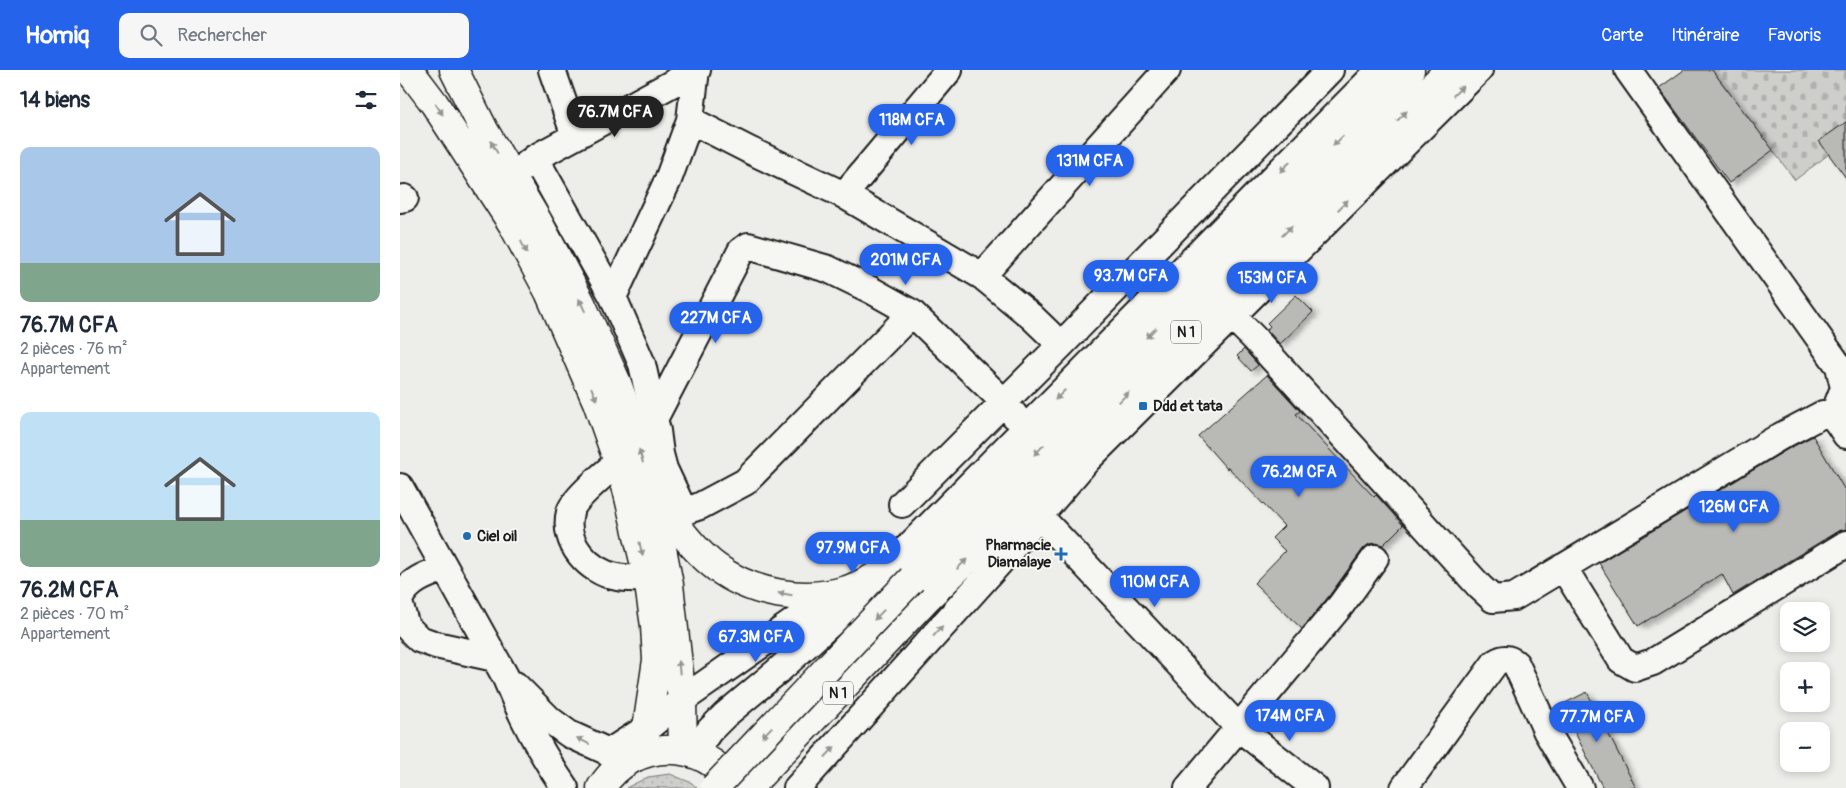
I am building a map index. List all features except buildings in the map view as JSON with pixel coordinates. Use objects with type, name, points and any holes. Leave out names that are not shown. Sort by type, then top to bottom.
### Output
[{"type":"main road","points":[[409,70],[434,103],[513,225],[548,292],[597,402],[627,489],[648,578],[655,626],[657,660],[647,728],[601,788]]},
{"type":"main road","points":[[454,70],[484,130],[537,220],[581,303],[617,383],[633,429],[652,496],[670,585],[688,752]]},
{"type":"main road","name":"N 1","points":[[714,788],[920,588],[1014,492],[1270,209],[1410,70]]},
{"type":"main road","name":"N 1","points":[[1014,492],[1224,308],[1448,70]]},
{"type":"main road","points":[[652,496],[694,546],[715,566],[742,583],[769,591],[807,597],[847,590],[882,574]]},
{"type":"main road","name":"N 1","points":[[748,788],[920,588]]},
{"type":"main road","points":[[625,756],[661,750],[688,752],[714,763],[730,778],[736,788]]},
{"type":"street","points":[[552,70],[575,136]]},
{"type":"street","points":[[511,176],[535,158],[696,70]]},
{"type":"street","points":[[613,297],[668,180],[690,120],[696,70]]},
{"type":"street","points":[[844,195],[949,70]]},
{"type":"street","points":[[982,276],[1168,70]]},
{"type":"street","points":[[902,504],[1061,345],[1330,70]]},
{"type":"street","points":[[797,788],[859,720],[1014,492],[1026,430],[1380,70]]},
{"type":"street","points":[[1480,70],[1224,308],[1493,599],[1514,597],[1781,436],[1823,414],[1839,425],[1844,388],[1839,366],[1628,70]]},
{"type":"street","points":[[690,120],[844,195],[982,276],[1032,317],[1061,345]]},
{"type":"street","points":[[535,158],[613,297],[642,364],[664,469],[680,503],[688,510],[700,506],[745,482],[912,313]]},
{"type":"street","points":[[654,419],[741,251],[748,246],[828,269],[912,313],[1004,402],[1026,430]]},
{"type":"street","points":[[618,462],[586,490],[570,511],[570,535],[582,558],[597,570],[618,578],[648,578]]},
{"type":"street","points":[[400,487],[409,515],[445,568],[500,667],[518,708],[545,757],[565,788]]},
{"type":"street","points":[[688,752],[725,714],[806,647],[882,574],[1014,492]]},
{"type":"street","points":[[1014,492],[1239,728],[1316,788]]},
{"type":"street","points":[[1563,567],[1621,660],[1635,668],[1653,662],[1846,544]]},
{"type":"street","points":[[1188,788],[1341,605],[1375,558]]},
{"type":"street","points":[[400,598],[404,589],[422,577],[445,568]]},
{"type":"street","points":[[647,728],[682,700],[800,618],[847,590]]},
{"type":"street","points":[[400,606],[406,626],[420,639],[500,667],[550,720],[569,734],[625,756]]},
{"type":"street","points":[[1404,788],[1495,663],[1503,658],[1510,659],[1516,664],[1547,732],[1580,788]]},
{"type":"green space","points":[[1712,70],[1846,70],[1846,122],[1819,141],[1829,154],[1795,180]]},
{"type":"green space","points":[[670,774],[692,783],[697,788],[626,788],[648,777]]},
{"type":"place","name":"Ddd et tata","points":[[1143,406]]},
{"type":"place","name":"Ciel oil","points":[[467,536]]},
{"type":"place","name":"Pharmacie Diamalaye","points":[[1061,554]]}]
